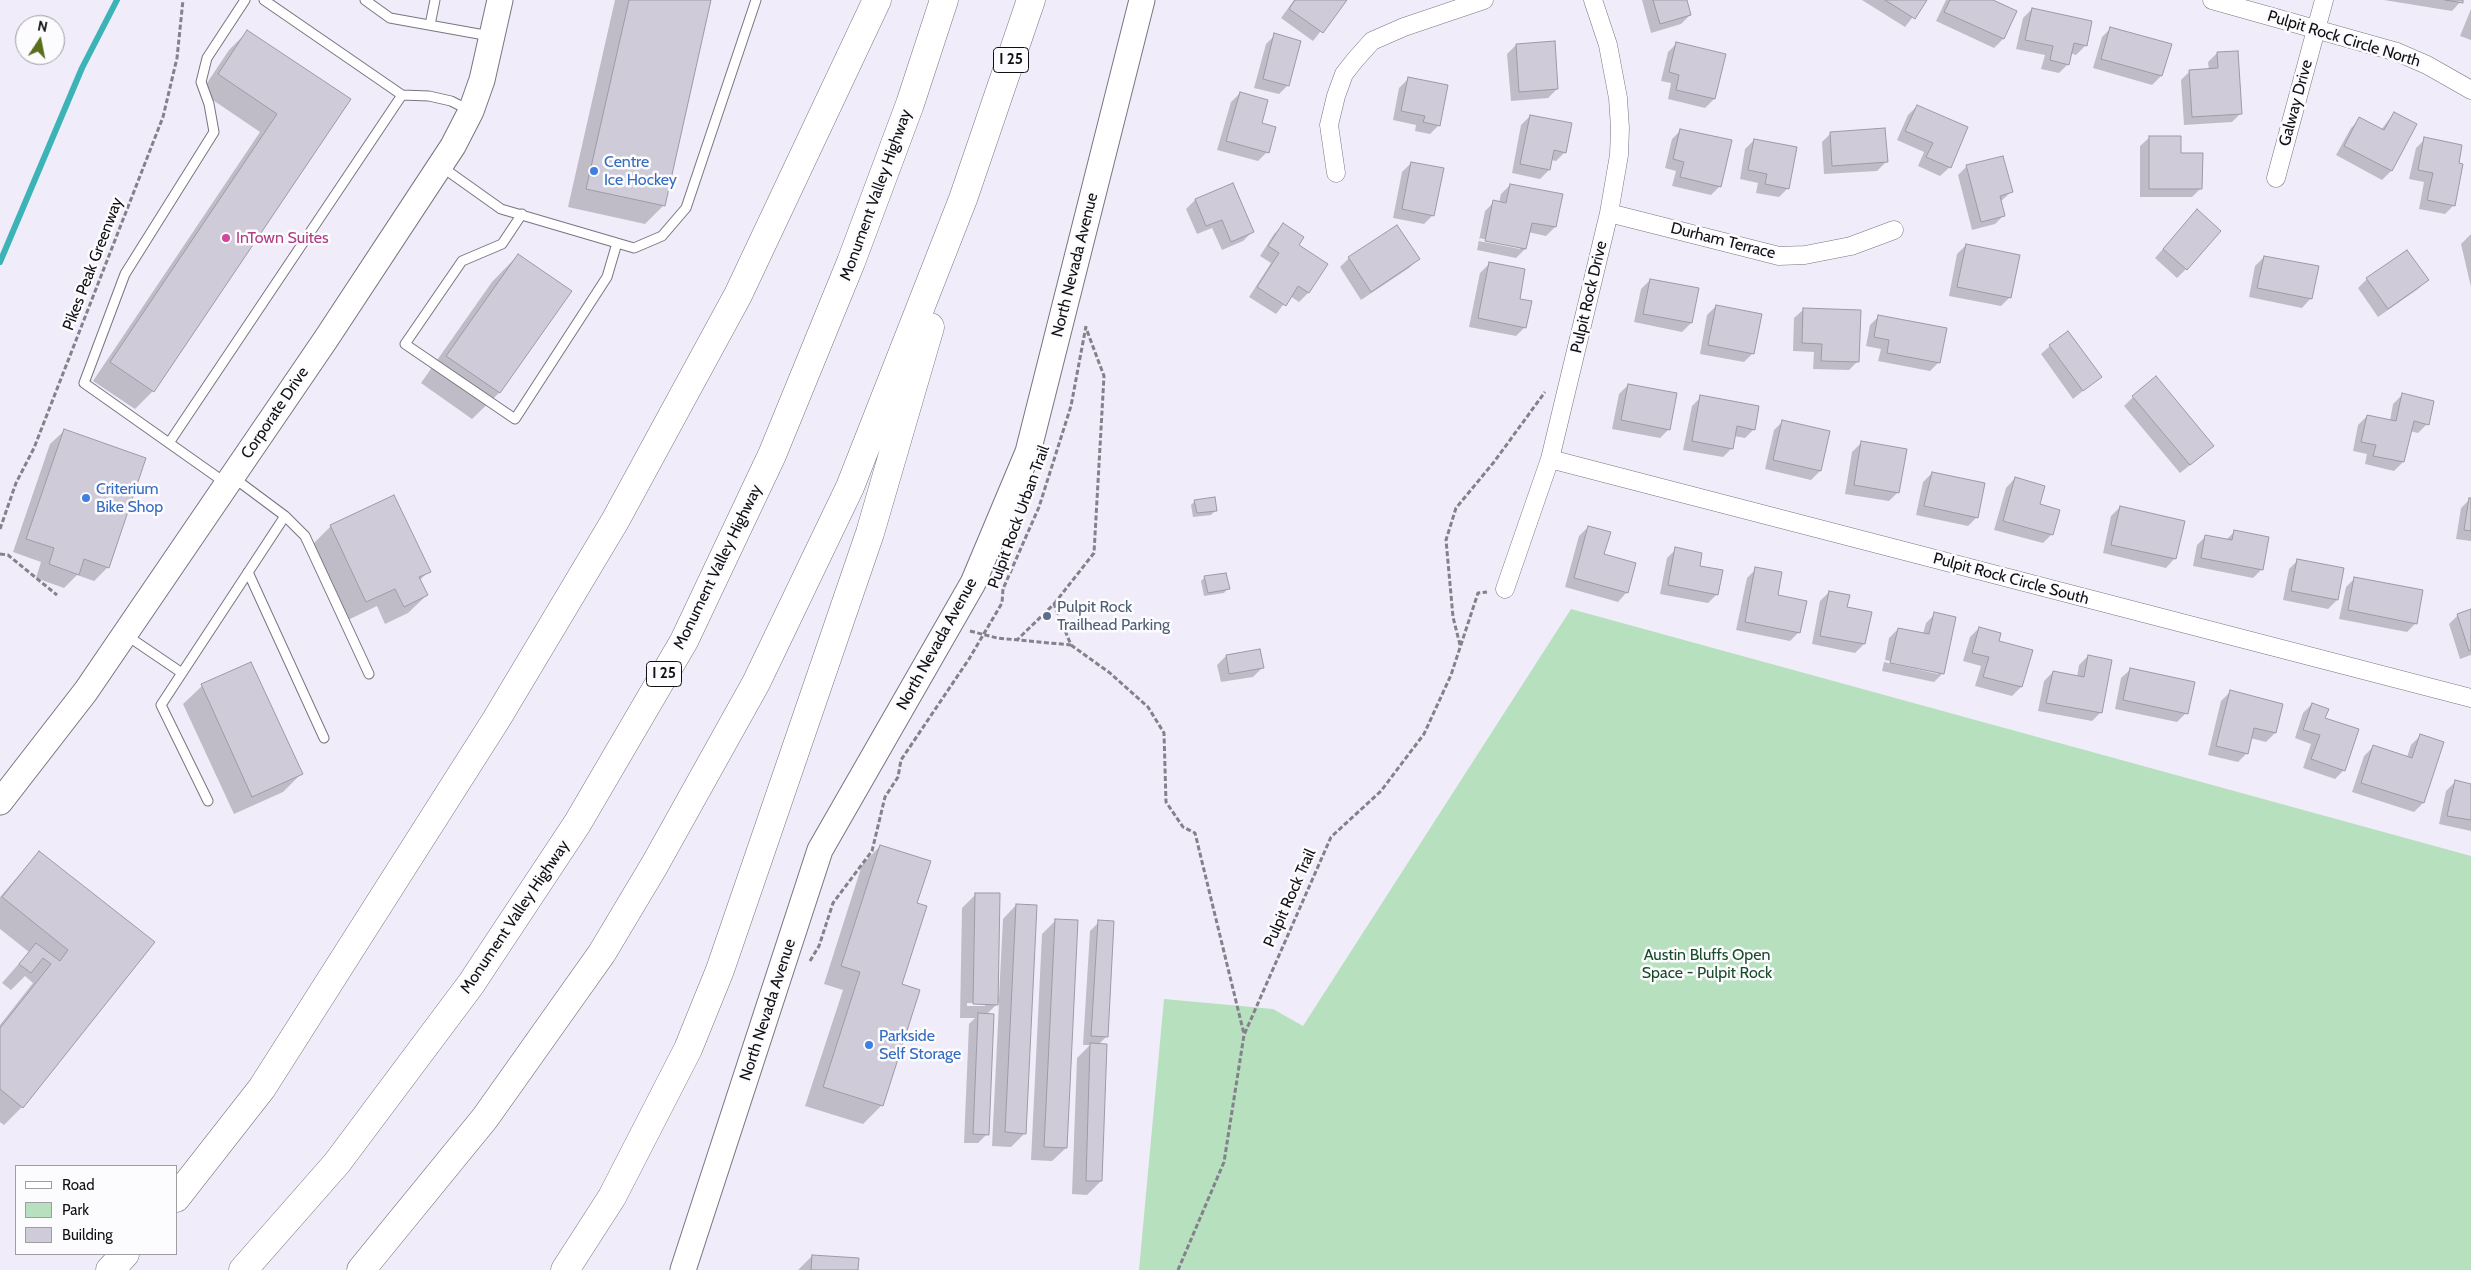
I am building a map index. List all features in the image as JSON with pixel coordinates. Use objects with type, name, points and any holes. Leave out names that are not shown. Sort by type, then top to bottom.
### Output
[{"type":"highway","points":[[178,1195],[262,1088],[496,720],[614,521],[738,295],[876,0]]},
{"type":"highway","name":"Monument Valley Highway","points":[[243,1270],[337,1163],[472,984],[577,824],[684,641],[772,456],[844,281],[910,104],[944,0]]},
{"type":"highway","name":"I 25","points":[[361,1270],[485,1118],[602,953],[654,866],[756,683],[850,487],[963,199],[1031,0]]},
{"type":"highway","points":[[565,1270],[612,1197],[688,1049],[720,970],[870,533],[991,119]]},
{"type":"highway","points":[[110,1270],[124,1255]]},
{"type":"main road","name":"Corporate Drive","points":[[0,802],[86,691],[440,166],[471,111],[482,80],[500,0]]},
{"type":"main road","name":"North Nevada Avenue","points":[[683,1270],[820,850],[973,583],[1028,452],[1142,0]]},
{"type":"street","points":[[1336,173],[1329,124],[1344,74],[1355,60],[1372,42],[1380,38],[1404,27],[1484,0]]},
{"type":"street","name":"Pulpit Rock Drive","points":[[1505,589],[1550,459],[1609,213],[1619,155],[1618,98],[1608,45],[1593,0]]},
{"type":"street","name":"Pulpit Rock Circle North","points":[[2212,0],[2397,52],[2427,64],[2471,90]]},
{"type":"street","name":"Galway Drive","points":[[2276,178],[2324,0]]},
{"type":"street","name":"Durham Terrace","points":[[1609,213],[1779,256],[1805,256],[1851,246],[1894,230]]},
{"type":"street","name":"Pulpit Rock Circle South","points":[[1550,459],[2471,698]]},
{"type":"lane","points":[[245,0],[206,58],[201,82],[209,104],[214,132],[125,274],[84,383],[169,443],[285,516],[305,536],[370,674]]},
{"type":"lane","points":[[264,0],[402,95],[429,96],[451,101],[471,111]]},
{"type":"lane","points":[[364,0],[390,18],[492,37]]},
{"type":"lane","points":[[430,25],[435,0]]},
{"type":"lane","points":[[440,166],[501,209],[634,248],[662,236],[686,208],[756,0]]},
{"type":"lane","points":[[169,443],[402,95]]},
{"type":"lane","points":[[522,214],[502,244],[462,260],[405,344],[515,419],[607,277],[617,243]]},
{"type":"lane","points":[[208,801],[161,705],[285,516]]},
{"type":"lane","points":[[248,572],[324,738]]},
{"type":"lane","points":[[125,634],[182,673]]},
{"type":"path","name":"Pikes Peak Greenway","points":[[0,529],[16,483],[34,448],[163,117],[177,58],[183,0]]},
{"type":"path","name":"Pulpit Rock Urban Trail","points":[[805,968],[819,946],[833,903],[872,851],[885,797],[898,777],[901,760],[1002,603],[1003,589],[1039,508],[1071,406],[1086,327],[1104,376],[1094,554],[1054,604]]},
{"type":"path","points":[[1460,646],[1453,617],[1446,540],[1456,508],[1494,462],[1550,384]]},
{"type":"path","points":[[0,554],[8,555],[57,595]]},
{"type":"path","name":"Pulpit Rock Trail","points":[[1178,1270],[1224,1162],[1244,1035],[1331,837],[1381,791],[1424,734],[1451,675],[1478,593],[1505,589]]},
{"type":"path","points":[[1017,640],[1054,604],[1071,645]]},
{"type":"path","points":[[948,626],[983,635],[1071,645],[1110,673],[1148,707],[1164,733],[1166,802],[1183,827],[1195,833],[1244,1035]]},
{"type":"green space","name":"Austin Bluffs Open Space - Pulpit Rock","points":[[1571,609],[2471,856],[2471,1270],[1139,1270],[1164,999],[1273,1009],[1303,1026]]},
{"type":"building","points":[[629,0],[711,0],[665,206],[586,189]]},
{"type":"building","points":[[1295,0],[1347,0],[1323,33],[1289,9]]},
{"type":"building","points":[[1653,0],[1687,0],[1691,15],[1660,24]]},
{"type":"building","points":[[1885,0],[1927,0],[1915,19]]},
{"type":"building","points":[[1950,0],[1993,0],[2017,11],[2004,39],[1944,12]]},
{"type":"building","points":[[2445,0],[2463,0],[2463,3]]},
{"type":"building","points":[[2032,8],[2092,21],[2087,46],[2074,43],[2069,65],[2050,60],[2053,46],[2025,40]]},
{"type":"building","points":[[2110,27],[2172,44],[2162,76],[2101,59]]},
{"type":"building","name":"InTown Suites","points":[[247,30],[351,99],[154,392],[110,362],[277,114],[218,74]]},
{"type":"building","points":[[1274,33],[1301,41],[1289,86],[1263,79]]},
{"type":"building","points":[[1555,41],[1558,89],[1519,92],[1516,44]]},
{"type":"building","points":[[1676,42],[1726,54],[1715,99],[1676,90],[1679,75],[1669,72]]},
{"type":"building","points":[[2238,51],[2242,114],[2192,117],[2189,70],[2218,68],[2217,52]]},
{"type":"building","points":[[1408,77],[1448,85],[1440,126],[1423,122],[1425,116],[1401,111]]},
{"type":"building","points":[[1240,92],[1268,100],[1262,123],[1276,127],[1269,153],[1226,141]]},
{"type":"building","points":[[1917,105],[1968,127],[1951,168],[1926,157],[1933,143],[1905,131]]},
{"type":"building","points":[[2394,112],[2417,124],[2392,171],[2344,146],[2359,117],[2384,130]]},
{"type":"building","points":[[1530,115],[1572,123],[1566,153],[1554,150],[1550,170],[1520,164]]},
{"type":"building","points":[[1885,128],[1888,162],[1832,166],[1830,132]]},
{"type":"building","points":[[1680,129],[1732,140],[1721,187],[1680,177],[1684,162],[1673,159]]},
{"type":"building","points":[[2149,136],[2181,136],[2181,153],[2203,153],[2202,189],[2149,189]]},
{"type":"building","points":[[2424,137],[2462,145],[2459,163],[2463,164],[2455,206],[2427,200],[2433,173],[2418,170]]},
{"type":"building","points":[[1754,139],[1797,147],[1789,189],[1765,184],[1767,174],[1748,170]]},
{"type":"building","points":[[2003,156],[2013,192],[2000,196],[2005,216],[1981,222],[1966,165]]},
{"type":"building","points":[[1411,162],[1444,168],[1434,216],[1402,209]]},
{"type":"building","points":[[1233,183],[1254,232],[1231,242],[1222,220],[1206,226],[1195,199]]},
{"type":"building","points":[[1510,184],[1563,194],[1556,227],[1532,223],[1526,249],[1485,241],[1493,200],[1506,203]]},
{"type":"building","points":[[2197,209],[2221,231],[2187,270],[2163,249]]},
{"type":"building","points":[[1283,223],[1304,237],[1299,245],[1328,264],[1309,293],[1298,286],[1286,306],[1257,287],[1279,253],[1268,246]]},
{"type":"building","points":[[1397,225],[1420,259],[1371,292],[1348,257]]},
{"type":"building","points":[[1966,244],[2020,255],[2011,298],[1957,287]]},
{"type":"building","points":[[2407,250],[2429,280],[2388,309],[2366,278]]},
{"type":"building","points":[[518,254],[572,291],[500,393],[446,356]]},
{"type":"building","points":[[2264,256],[2319,266],[2312,299],[2257,288]]},
{"type":"building","points":[[1489,262],[1525,269],[1520,299],[1532,301],[1526,328],[1478,318]]},
{"type":"building","points":[[1650,279],[1699,288],[1692,323],[1643,314]]},
{"type":"building","points":[[1716,305],[1762,314],[1754,354],[1708,345]]},
{"type":"building","points":[[1803,308],[1861,310],[1859,362],[1821,361],[1822,344],[1802,343]]},
{"type":"building","points":[[1878,315],[1947,328],[1940,363],[1887,353],[1889,340],[1874,337]]},
{"type":"building","points":[[2068,331],[2102,377],[2083,391],[2049,345]]},
{"type":"building","points":[[2156,376],[2214,446],[2190,465],[2132,396]]},
{"type":"building","points":[[1628,384],[1677,393],[1670,430],[1621,420]]},
{"type":"building","points":[[2402,393],[2434,401],[2429,425],[2414,421],[2404,462],[2373,456],[2376,445],[2361,442],[2367,415],[2396,421]]},
{"type":"building","points":[[1700,395],[1759,406],[1755,430],[1737,426],[1733,449],[1692,441]]},
{"type":"building","points":[[1782,420],[1830,431],[1821,471],[1773,460]]},
{"type":"building","name":"Criterium Bike Shop","points":[[64,429],[146,458],[109,568],[84,559],[79,575],[49,564],[54,548],[26,539]]},
{"type":"building","points":[[1861,441],[1907,449],[1899,493],[1854,485]]},
{"type":"building","points":[[1932,472],[1985,483],[1978,518],[1924,506]]},
{"type":"building","points":[[2015,477],[2045,486],[2040,504],[2060,510],[2053,535],[2003,521]]},
{"type":"building","points":[[394,495],[431,572],[419,577],[428,595],[404,607],[395,589],[366,602],[330,525]]},
{"type":"building","points":[[1215,497],[1217,511],[1197,513],[1194,500]]},
{"type":"building","points":[[2469,498],[2471,498],[2471,531],[2464,530]]},
{"type":"building","points":[[2120,506],[2185,521],[2176,559],[2111,545]]},
{"type":"building","points":[[1588,526],[1611,532],[1604,554],[1636,563],[1628,593],[1574,578]]},
{"type":"building","points":[[2234,530],[2269,537],[2263,570],[2201,558],[2205,535],[2232,540]]},
{"type":"building","points":[[1675,547],[1702,553],[1700,566],[1723,570],[1718,595],[1668,585]]},
{"type":"building","points":[[2297,559],[2344,568],[2338,600],[2291,591]]},
{"type":"building","points":[[1755,567],[1782,572],[1778,595],[1807,601],[1800,633],[1745,622]]},
{"type":"building","points":[[1226,573],[1230,589],[1208,593],[1204,576]]},
{"type":"building","points":[[2354,577],[2423,590],[2417,624],[2348,610]]},
{"type":"building","points":[[1829,591],[1850,595],[1847,607],[1872,612],[1865,644],[1820,636]]},
{"type":"building","points":[[2471,609],[2471,650],[2469,651],[2457,614]]},
{"type":"building","points":[[1934,612],[1956,617],[1944,674],[1890,663],[1898,628],[1929,634]]},
{"type":"building","points":[[1979,627],[2001,633],[1999,641],[2033,650],[2022,687],[1983,677],[1989,657],[1972,653]]},
{"type":"building","points":[[1260,649],[1264,668],[1229,674],[1226,655]]},
{"type":"building","points":[[2088,655],[2112,660],[2102,713],[2046,703],[2053,671],[2084,677]]},
{"type":"building","points":[[251,662],[303,774],[252,797],[201,684]]},
{"type":"building","points":[[2130,668],[2195,682],[2188,714],[2123,700]]},
{"type":"building","points":[[2230,690],[2283,704],[2276,733],[2254,728],[2248,754],[2216,746]]},
{"type":"building","points":[[2312,703],[2329,709],[2325,718],[2359,729],[2345,771],[2311,759],[2320,735],[2303,730]]},
{"type":"building","points":[[2420,734],[2444,742],[2424,803],[2361,783],[2373,745],[2412,758]]},
{"type":"building","points":[[2455,780],[2471,784],[2471,820],[2447,816]]},
{"type":"building","points":[[880,845],[931,861],[917,903],[927,906],[902,984],[920,990],[883,1106],[823,1087],[860,972],[841,966]]},
{"type":"building","points":[[39,851],[155,942],[23,1108],[0,1089],[0,1028],[51,964],[43,958],[31,973],[19,964],[36,943],[60,961],[68,950],[2,897]]},
{"type":"building","points":[[975,893],[1000,893],[998,1005],[973,1004]]},
{"type":"building","points":[[1016,904],[1037,905],[1026,1134],[1005,1132]]},
{"type":"building","points":[[1055,919],[1078,920],[1067,1148],[1044,1147]]},
{"type":"building","points":[[1098,920],[1114,921],[1108,1037],[1091,1036]]},
{"type":"building","points":[[978,1013],[994,1014],[989,1135],[973,1134]]},
{"type":"building","points":[[1090,1043],[1107,1044],[1102,1181],[1086,1181]]},
{"type":"building","points":[[812,1255],[859,1258],[858,1270],[811,1270]]},
{"type":"waterway","points":[[0,262],[82,68],[117,0]]},
{"type":"place","name":"Centre Ice Hockey","points":[[594,171]]},
{"type":"place","name":"InTown Suites","points":[[226,238]]},
{"type":"place","name":"Criterium Bike Shop","points":[[86,498]]},
{"type":"place","name":"Pulpit Rock Trailhead Parking","points":[[1047,616]]},
{"type":"place","name":"Parkside Self Storage","points":[[869,1045]]}]
